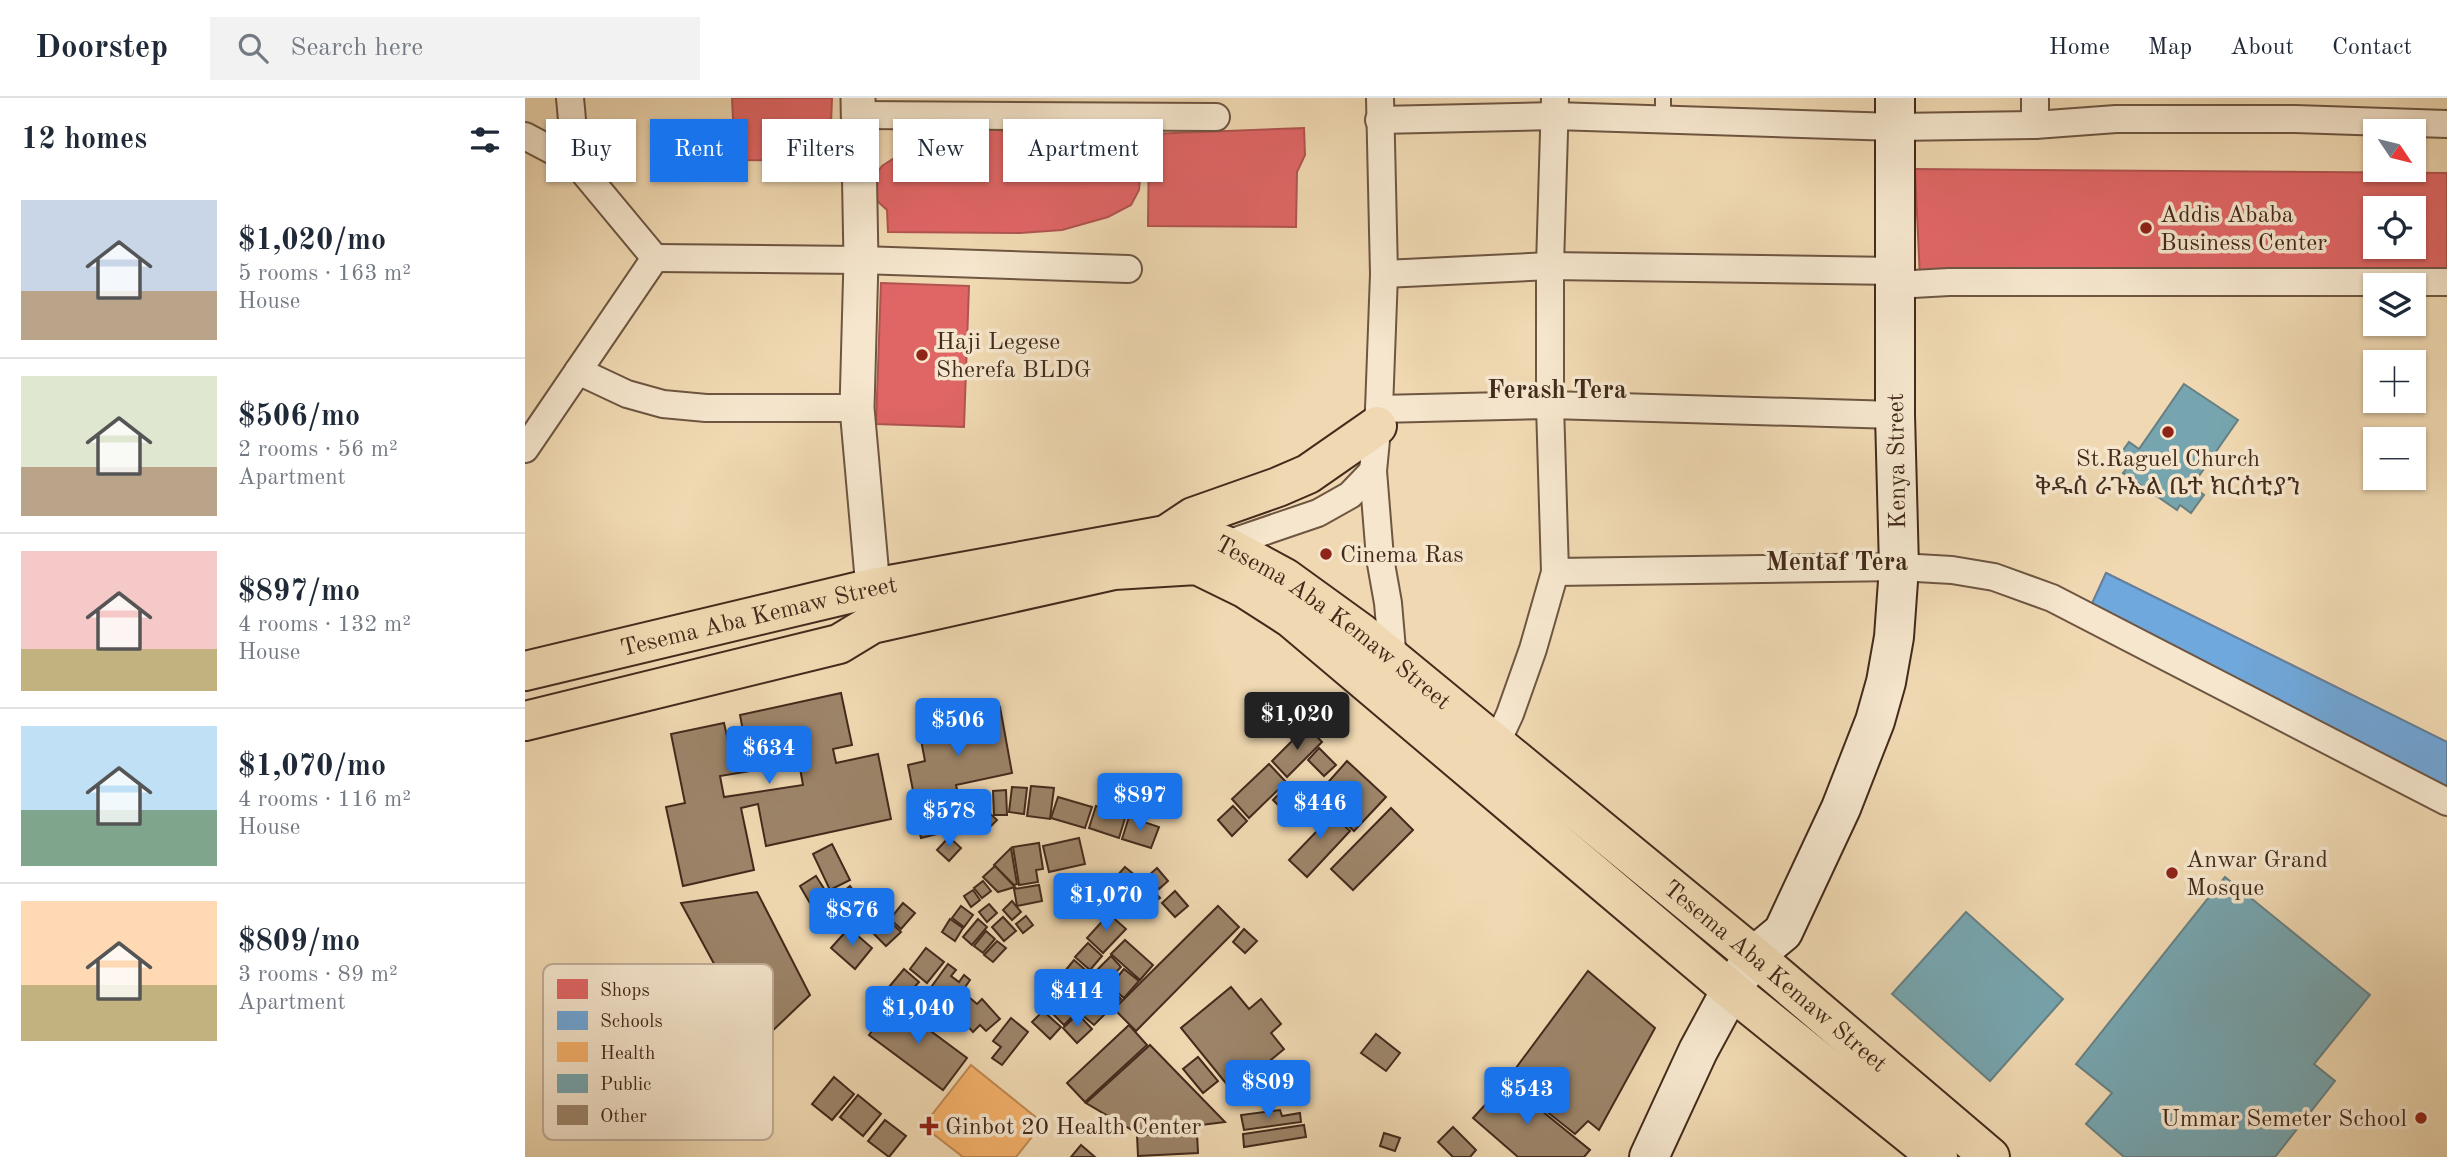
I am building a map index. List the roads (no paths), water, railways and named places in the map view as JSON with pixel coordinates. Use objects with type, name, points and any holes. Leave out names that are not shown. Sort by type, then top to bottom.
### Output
[{"type":"main road","name":"Kenya Street","points":[[1740,997],[1783,932],[1841,808],[1875,721],[1895,637],[1899,566],[1895,415],[1895,112]]},
{"type":"main road","points":[[1166,536],[1193,517],[1308,474],[1378,418]]},
{"type":"main road","name":"Tesema Aba Kemaw Street","points":[[525,721],[839,644],[872,606],[1166,536],[1206,538],[1210,555],[1246,589],[1291,618],[1484,757],[1762,963],[1990,1157]]},
{"type":"main road","name":"Tesema Aba Kemaw Street","points":[[525,671],[872,606],[1210,555],[1285,578],[1361,633],[1393,661],[1484,757],[1740,997],[1938,1157]]},
{"type":"main road","points":[[1649,1157],[1698,1051],[1740,997]]},
{"type":"main road","points":[[1677,1157],[1720,1056],[1740,997]]},
{"type":"street","points":[[570,98],[572,119]]},
{"type":"street","points":[[2035,98],[2035,125]]},
{"type":"street","points":[[872,606],[857,408],[861,260],[858,107],[1216,117]]},
{"type":"street","points":[[1484,757],[1510,713],[1533,649],[1555,572],[1550,405],[1550,266],[1555,107]]},
{"type":"street","points":[[1393,661],[1392,629],[1380,558],[1373,471],[1384,274],[1379,109],[1555,107],[1895,112],[2035,125],[2294,108],[2447,124]]},
{"type":"street","points":[[525,136],[546,147]]},
{"type":"street","points":[[592,182],[655,258],[861,260],[1128,269]]},
{"type":"street","points":[[525,449],[655,258]]},
{"type":"street","points":[[1384,274],[1550,266],[1949,282],[2447,282]]},
{"type":"street","points":[[578,371],[628,394],[663,404],[706,408],[857,408]]},
{"type":"street","points":[[1378,418],[1550,405],[1895,415]]},
{"type":"street","points":[[1210,555],[1318,513],[1350,495],[1373,471]]},
{"type":"street","points":[[1555,572],[1899,566],[1994,577],[2052,598],[2447,802]]},
{"type":"place","name":"Addis Ababa Business Center","points":[[2146,228]]},
{"type":"place","name":"Haji Legese Sherefa BLDG","points":[[922,355]]},
{"type":"place","name":"St.Raguel Church ቅዱስ ራጉኤል ቤተ ክርስቲያን","points":[[2168,432]]},
{"type":"place","name":"Cinema Ras","points":[[1326,554]]},
{"type":"place","name":"Anwar Grand Mosque","points":[[2172,873]]},
{"type":"place","name":"Ummar Semeter School","points":[[2421,1118]]},
{"type":"place","name":"Ginbot 20 Health Center","points":[[929,1126]]},
{"type":"district","name":"Ferash Tera","points":[[1557,389]]},
{"type":"district","name":"Mentaf Tera","points":[[1837,561]]}]
